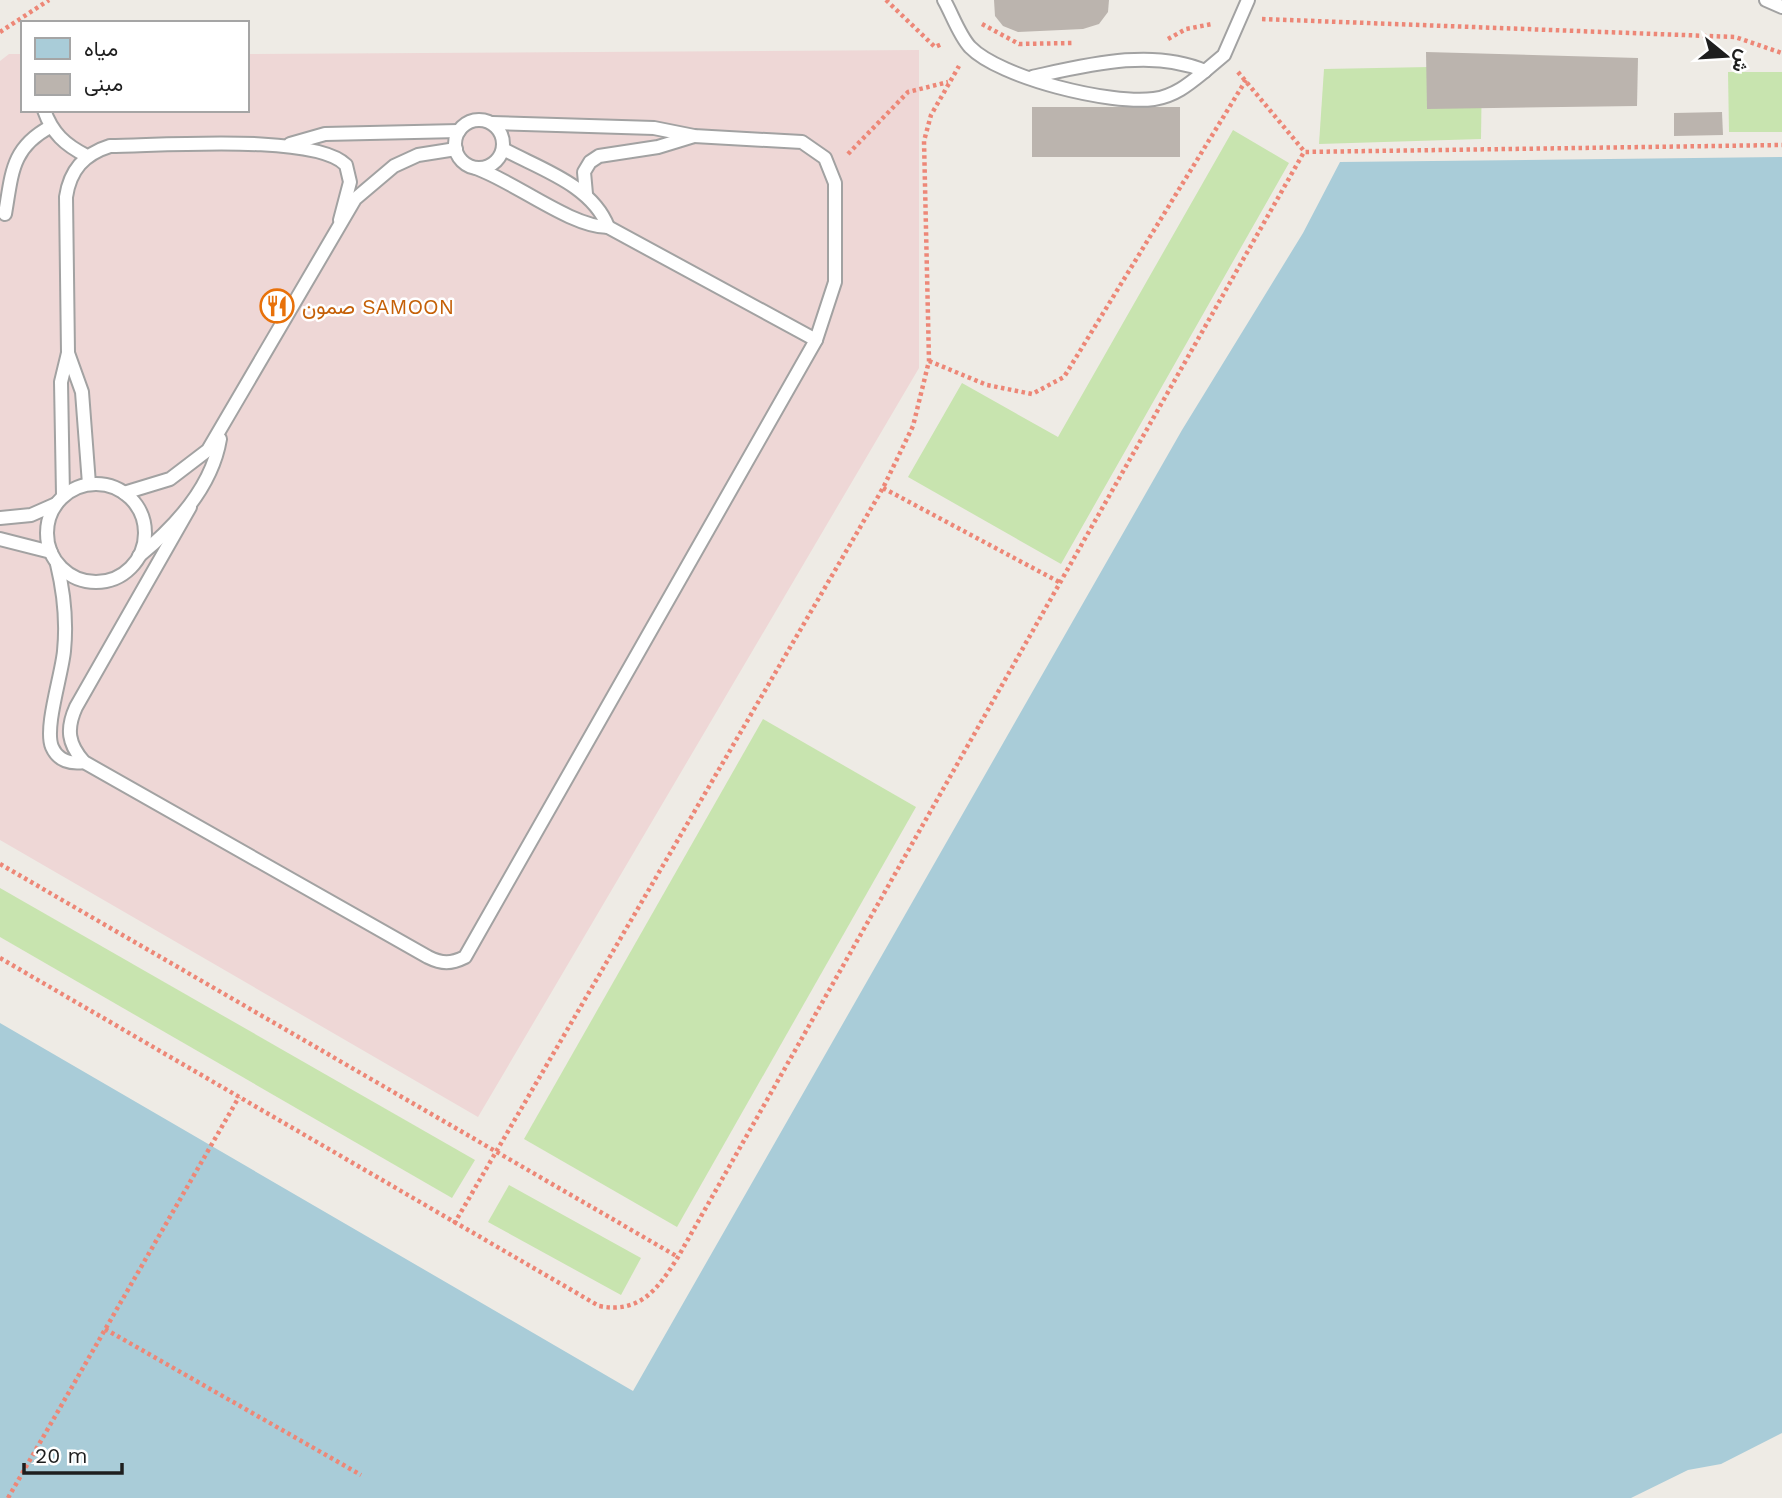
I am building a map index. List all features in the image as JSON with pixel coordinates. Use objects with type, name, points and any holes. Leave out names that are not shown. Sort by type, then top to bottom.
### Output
[{"type":"lane","points":[[944,0],[970,47],[1003,71],[1090,94],[1153,99],[1180,91],[1224,55],[1248,0]]},
{"type":"lane","points":[[1766,0],[1782,8]]},
{"type":"lane","points":[[1032,77],[1089,65],[1136,60],[1182,61],[1205,71]]},
{"type":"lane","points":[[45,112],[50,127],[72,149],[86,156]]},
{"type":"lane","points":[[290,145],[326,134],[459,131],[474,120],[492,124],[664,128],[694,136],[802,142],[815,149],[832,170],[837,262],[831,302],[816,340],[465,957],[453,963],[439,963],[84,762],[64,761],[51,746],[50,736],[62,671],[66,627],[47,528],[60,500],[61,382],[68,353],[66,197],[72,174],[86,156],[110,146],[290,145],[332,155],[346,165],[350,182],[340,220]]},
{"type":"lane","points":[[476,168],[493,163],[503,149],[503,139],[492,124]]},
{"type":"lane","points":[[5,214],[18,154],[26,142],[50,127]]},
{"type":"lane","points":[[459,131],[456,149],[460,158],[476,168],[507,180],[585,223],[608,226],[816,340]]},
{"type":"lane","points":[[586,194],[584,172],[590,162],[599,156],[658,147],[694,136]]},
{"type":"lane","points":[[124,493],[170,479],[208,450],[221,432],[340,220],[355,199],[394,166],[418,155],[456,149]]},
{"type":"lane","points":[[503,149],[586,194],[600,209],[608,226]]},
{"type":"lane","points":[[68,353],[82,392],[89,484]]},
{"type":"lane","points":[[84,762],[71,742],[71,718],[190,507],[214,461],[221,432]]},
{"type":"lane","points":[[0,518],[31,515],[89,484],[114,487],[137,505],[144,521],[145,539],[139,555]]},
{"type":"lane","points":[[0,539],[53,557],[78,579],[107,581],[131,567],[139,555],[190,507]]},
{"type":"path","points":[[0,32],[49,0]]},
{"type":"path","points":[[886,0],[935,47],[982,23],[1019,44],[1084,43]]},
{"type":"path","points":[[1162,42],[1186,29],[1240,19],[1735,37],[1782,53]]},
{"type":"path","points":[[454,1224],[883,488],[914,426],[929,361],[924,141],[931,115],[970,47]]},
{"type":"path","points":[[1224,55],[1304,152]]},
{"type":"path","points":[[929,361],[988,385],[1031,394],[1064,377],[1246,80]]},
{"type":"path","points":[[832,170],[908,92],[949,82]]},
{"type":"path","points":[[1304,152],[1782,145]]},
{"type":"path","points":[[0,958],[599,1306],[627,1308],[652,1295],[678,1257],[1304,152]]},
{"type":"path","points":[[883,488],[1061,583]]},
{"type":"path","points":[[0,864],[678,1257]]},
{"type":"path","points":[[8,1498],[239,1097]]},
{"type":"path","points":[[105,1329],[361,1475]]},
{"type":"shaded area","points":[[919,50],[919,368],[478,1117],[0,840],[0,61],[9,54],[21,54],[21,112],[248,112],[248,54]]},
{"type":"green space","points":[[1482,66],[1481,139],[1319,144],[1324,69]]},
{"type":"green space","points":[[1728,72],[1782,72],[1782,132],[1729,132]]},
{"type":"green space","points":[[1233,130],[1289,163],[1061,564],[908,477],[962,383],[1058,437]]},
{"type":"green space","points":[[763,719],[916,807],[677,1227],[524,1139]]},
{"type":"green space","points":[[0,888],[475,1160],[452,1198],[0,937]]},
{"type":"green space","points":[[509,1185],[641,1258],[621,1295],[488,1222]]},
{"type":"water","points":[[1782,157],[1782,1433],[1721,1464],[1688,1470],[1631,1498],[0,1498],[0,1023],[633,1391],[1182,430],[1303,233],[1340,162]]},
{"type":"building","points":[[994,0],[1109,0],[1108,12],[1099,24],[1083,29],[1018,32],[1003,26],[995,16]]},
{"type":"building","points":[[1426,52],[1638,58],[1637,106],[1427,109]]},
{"type":"building","points":[[1032,107],[1180,107],[1180,157],[1032,157]]},
{"type":"building","points":[[1722,112],[1723,135],[1674,136],[1674,113]]},
{"type":"place","name":"صمون SAMOON","points":[[277,306]]}]
